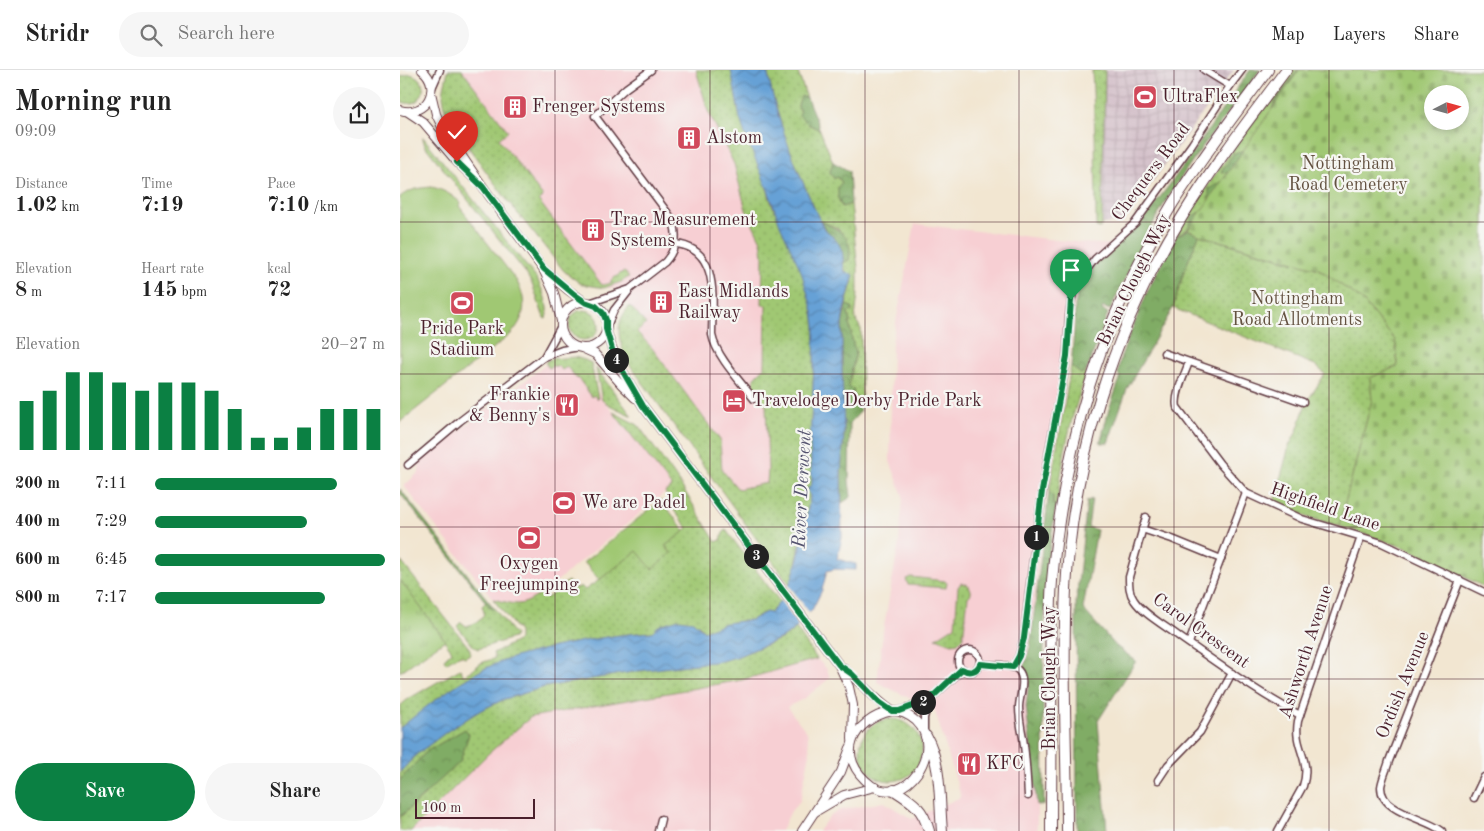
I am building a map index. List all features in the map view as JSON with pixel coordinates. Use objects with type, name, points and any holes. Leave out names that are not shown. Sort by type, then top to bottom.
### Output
[{"type":"highway","name":"Brian Clough Way","points":[[1051,831],[1052,584],[1062,496],[1071,450],[1086,393],[1123,298],[1160,225],[1212,145],[1268,70]]},
{"type":"highway","name":"Brian Clough Way","points":[[1067,831],[1066,590],[1076,498],[1093,421],[1121,337],[1136,302],[1168,241],[1192,200],[1286,70]]},
{"type":"highway","points":[[925,734],[931,746],[937,770],[942,831]]},
{"type":"highway","points":[[894,790],[914,803],[920,810],[926,820],[929,831]]},
{"type":"highway","points":[[1046,831],[1051,796]]},
{"type":"street","points":[[422,70],[429,78],[436,114],[442,127],[483,187],[544,269],[568,290],[587,303],[598,307],[603,313],[612,350],[617,362],[643,406],[837,663],[849,687],[853,705],[851,743],[854,764],[863,777],[875,788]]},
{"type":"street","points":[[403,112],[418,110],[428,102],[440,70]]},
{"type":"street","points":[[408,465],[460,421],[544,357],[562,350],[589,348],[598,343],[604,336],[606,327],[616,307],[630,290],[665,262],[672,253],[676,229],[670,216],[595,116],[626,88],[651,70]]},
{"type":"street","points":[[1204,70],[1230,86]]},
{"type":"street","name":"Chequers Road","points":[[1013,667],[1019,656],[1024,638],[1042,491],[1067,356],[1070,306],[1077,280],[1095,259],[1135,223],[1242,70]]},
{"type":"street","points":[[403,112],[423,122],[457,162],[483,187]]},
{"type":"street","points":[[675,244],[694,249],[707,266],[712,281],[712,335],[714,341],[723,358],[754,399]]},
{"type":"street","points":[[544,269],[554,293],[565,338],[572,345],[597,356],[643,406]]},
{"type":"street","points":[[544,357],[564,314],[571,306],[630,290]]},
{"type":"street","points":[[1164,353],[1303,402]]},
{"type":"street","name":"Highfield Lane","points":[[1189,362],[1177,395],[1176,405],[1220,464],[1246,494],[1302,519],[1382,543],[1484,592]]},
{"type":"street","points":[[1189,643],[1246,494]]},
{"type":"street","name":"Carol Crescent","points":[[1146,517],[1129,578],[1129,586],[1133,598],[1143,610],[1189,643],[1284,707],[1300,715]]},
{"type":"street","points":[[1142,529],[1221,559]]},
{"type":"street","name":"Ashworth Avenue","points":[[1278,831],[1306,776],[1305,764],[1296,735],[1300,715],[1361,537]]},
{"type":"street","name":"Ordish Avenue","points":[[1442,831],[1434,825],[1394,808],[1387,802],[1382,792],[1382,781],[1460,580]]},
{"type":"street","points":[[964,651],[976,652],[980,657],[980,664],[976,670],[969,672],[962,669],[958,661],[960,655],[964,651]]},
{"type":"street","points":[[837,663],[852,674],[879,702],[916,721],[925,734]]},
{"type":"street","points":[[980,664],[1013,667],[1020,672],[1022,679],[1019,707],[1028,796]]},
{"type":"street","points":[[802,831],[841,772],[857,732],[870,720],[883,713],[896,711],[929,700],[962,669]]},
{"type":"street","points":[[1158,780],[1168,765],[1200,732],[1232,673]]},
{"type":"street","points":[[814,813],[844,795],[875,788],[894,790],[912,780],[920,770],[926,757],[927,747],[924,718],[929,700]]},
{"type":"street","points":[[1474,798],[1484,777]]},
{"type":"street","points":[[658,831],[661,819]]},
{"type":"shaded area","points":[[448,70],[696,70],[708,111],[734,164],[746,210],[761,241],[763,256],[763,305],[766,305],[765,366],[758,373],[755,392],[766,405],[767,483],[738,489],[722,469],[720,440],[652,348],[637,331],[645,324],[615,289],[581,284],[564,271],[507,200],[448,117],[443,96]]},
{"type":"shaded area","points":[[1105,70],[1234,70],[1134,207],[1121,222],[1102,224]]},
{"type":"shaded area","points":[[915,224],[1083,243],[1117,245],[1100,259],[1079,287],[1073,305],[1072,329],[1043,490],[1034,605],[1024,665],[1029,680],[1026,706],[1037,805],[1037,831],[818,831],[829,817],[840,810],[884,802],[912,819],[961,797],[935,711],[877,682],[883,632],[899,542],[903,496],[890,461],[892,343]]},
{"type":"shaded area","points":[[570,357],[672,487],[528,603],[520,605],[493,599],[404,486],[419,472],[420,460],[551,361]]},
{"type":"shaded area","points":[[817,659],[826,668],[830,678],[805,698],[787,707],[807,732],[810,753],[800,801],[791,811],[781,831],[411,831],[489,753],[531,717],[742,680]]},
{"type":"green space","points":[[448,70],[462,70],[508,131],[499,139],[543,197],[539,201],[602,285],[611,283],[611,280],[624,271],[629,277],[604,288],[581,284],[564,271],[507,200],[452,125],[445,109],[443,96]]},
{"type":"green space","points":[[696,70],[731,70],[742,124],[771,202],[802,271],[813,312],[815,326],[810,440],[812,483],[808,489],[809,504],[790,585],[627,361],[620,340],[619,326],[621,319],[630,306],[646,324],[637,332],[652,348],[720,440],[722,470],[738,489],[767,483],[766,405],[755,391],[753,384],[755,377],[765,365],[766,305],[762,305],[763,256],[761,241],[746,210],[734,164],[708,111]]},
{"type":"green space","points":[[767,70],[797,70],[807,98],[801,97],[798,105],[808,124],[820,130],[833,162],[830,172],[842,182],[838,198],[842,207],[851,204],[858,269],[858,294],[855,318],[861,329],[862,398],[853,397],[848,388],[856,352],[852,341],[848,313],[853,311],[852,307],[846,305],[854,275],[846,273],[843,263],[849,260],[849,250],[840,231],[820,221],[782,128]]},
{"type":"green space","points":[[1092,70],[1105,70],[1102,224],[1100,228],[1096,227]]},
{"type":"green space","points":[[1250,70],[1260,70],[1172,191],[1155,220],[1110,310],[1103,307],[1102,310],[1108,313],[1087,370],[1081,374],[1071,367],[1076,294],[1078,290],[1099,260],[1132,231],[1156,203]]},
{"type":"green space","points":[[1292,70],[1298,70],[1275,101],[1251,173],[1221,171],[1232,175],[1200,217],[1185,231],[1176,236],[1217,172]]},
{"type":"green space","points":[[1298,70],[1311,70],[1295,263],[1199,235],[1184,271],[1173,308],[1127,389],[1108,443],[1100,443],[1109,409],[1120,379],[1118,372],[1121,356],[1149,288],[1176,236],[1188,230],[1192,217],[1209,207],[1209,189],[1231,175],[1221,171],[1234,153],[1255,147],[1275,101]]},
{"type":"green space","name":"Nottingham Road Cemetery","points":[[1299,70],[1484,70],[1484,587],[1409,549],[1339,526],[1372,400],[1370,378],[1398,366],[1395,340],[1362,300],[1319,269],[1199,235],[1188,230]]},
{"type":"green space","points":[[410,74],[422,82],[423,88],[419,99],[408,103],[400,101],[400,77]]},
{"type":"green space","points":[[801,96],[807,98],[820,130],[808,124],[799,115],[798,105]]},
{"type":"green space","points":[[423,137],[537,279],[544,294],[546,319],[525,272],[425,146]]},
{"type":"green space","points":[[833,162],[849,171],[851,204],[842,207],[838,198],[838,187],[842,182],[837,177],[834,179],[830,172]]},
{"type":"green space","name":"Pride Park Stadium","points":[[432,187],[448,193],[461,203],[459,206],[516,280],[524,302],[524,309],[519,322],[510,335],[400,422],[400,197],[415,189]]},
{"type":"green space","points":[[820,221],[839,231],[847,240],[850,252],[849,260],[843,263],[840,249]]},
{"type":"green space","name":"Nottingham Road Allotments","points":[[1199,235],[1319,269],[1362,300],[1395,340],[1398,366],[1370,378],[1372,400],[1339,526],[1307,517],[1274,502],[1289,446],[1297,431],[1306,403],[1325,374],[1315,365],[1173,308],[1184,271]]},
{"type":"green space","points":[[846,305],[852,307],[853,310],[848,313],[852,341],[856,351],[848,387],[854,390],[853,397],[858,398],[860,412],[850,423],[849,481],[851,497],[842,503],[841,471],[844,432],[842,325]]},
{"type":"green space","points":[[584,310],[594,315],[599,325],[594,335],[584,340],[574,335],[569,325],[574,315]]},
{"type":"green space","points":[[575,357],[591,363],[597,399],[594,395],[592,397],[567,367],[562,370],[558,366],[549,368],[546,364],[546,361],[551,359]]},
{"type":"green space","points":[[1071,366],[1081,374],[1087,370],[1072,419],[1056,507],[1053,503],[1053,496],[1049,492]]},
{"type":"green space","points":[[596,368],[632,416],[602,400]]},
{"type":"green space","points":[[613,412],[638,425],[679,482],[716,542],[721,540],[726,530],[780,602],[770,613],[766,612],[751,620],[733,622],[704,631],[699,625],[657,627],[652,632],[591,640],[554,647],[509,659],[492,665],[462,681],[400,728],[400,706],[408,699],[460,669],[464,676],[481,663],[495,658],[493,653],[519,640],[519,632],[493,599],[519,604],[529,601],[542,593],[547,598],[568,581],[575,589],[581,586],[585,590],[637,550],[671,553],[665,546],[688,528],[675,512],[665,492],[672,487]]},
{"type":"green space","points":[[400,489],[494,608],[492,610],[403,497]]},
{"type":"green space","points":[[1049,492],[1053,496],[1053,503],[1056,507],[1047,563],[1045,610],[1043,692],[1044,805],[1037,805],[1026,706],[1029,680],[1024,665],[1030,647]]},
{"type":"green space","points":[[1092,499],[1088,527],[1097,530],[1083,609],[1116,646],[1136,661],[1098,721],[1107,831],[1077,831],[1076,602],[1087,501]]},
{"type":"green space","points":[[661,500],[685,531],[665,546],[671,553],[652,569],[637,551],[599,580],[584,562]]},
{"type":"green space","points":[[400,560],[470,649],[470,654],[465,657],[461,655],[446,663],[444,659],[452,651],[400,580]]},
{"type":"green space","points":[[911,577],[945,581],[947,583],[946,588],[908,585],[906,579]]},
{"type":"green space","points":[[400,580],[445,640],[400,672]]},
{"type":"green space","points":[[961,583],[968,585],[971,594],[968,597],[963,638],[958,643],[952,644],[936,638],[955,626],[958,587]]},
{"type":"green space","points":[[486,602],[492,610],[494,608],[515,635],[513,638],[478,649],[474,647],[457,626],[461,622],[466,626],[480,620],[484,612],[482,606]]},
{"type":"green space","points":[[796,628],[817,659],[742,680],[531,717],[489,753],[411,831],[400,831],[400,817],[426,794],[402,778],[400,780],[400,772],[417,754],[449,730],[481,710],[505,699],[545,687],[638,671],[721,661],[781,639]]},
{"type":"green space","points":[[891,719],[903,722],[913,728],[919,738],[922,750],[919,762],[913,772],[903,778],[891,781],[879,778],[869,772],[863,762],[860,750],[863,738],[869,728],[879,722]]},
{"type":"green space","points":[[465,729],[469,734],[460,762],[400,817],[400,780],[427,751]]},
{"type":"water","points":[[731,70],[767,70],[777,111],[807,191],[824,229],[841,248],[845,272],[854,275],[844,310],[842,325],[844,432],[841,471],[842,538],[837,559],[856,564],[856,570],[834,569],[827,571],[822,590],[812,610],[796,628],[784,637],[736,657],[721,661],[638,671],[545,687],[505,699],[481,710],[449,730],[417,754],[400,772],[400,728],[451,688],[492,665],[554,647],[627,634],[652,632],[662,624],[679,619],[693,621],[704,631],[725,623],[751,620],[766,612],[770,613],[787,590],[801,547],[810,497],[808,489],[812,483],[810,440],[815,326],[813,312],[801,271],[780,225],[740,119]]},
{"type":"pier","points":[[788,584],[811,615],[800,628],[779,599]]},
{"type":"place","name":"UltraFlex","points":[[1145,97]]},
{"type":"place","name":"Frenger Systems","points":[[515,107]]},
{"type":"place","name":"Alstom","points":[[689,138]]},
{"type":"place","name":"Trac Measurement Systems","points":[[593,230]]},
{"type":"place","name":"East Midlands Railway","points":[[661,302]]},
{"type":"place","name":"Pride Park Stadium","points":[[462,303]]},
{"type":"place","name":"Travelodge Derby Pride Park","points":[[734,401]]},
{"type":"place","name":"Frankie & Benny's","points":[[567,405]]},
{"type":"place","name":"We are Padel","points":[[564,503]]},
{"type":"place","name":"Oxygen Freejumping","points":[[529,538]]},
{"type":"place","name":"KFC","points":[[969,764]]},
{"type":"route","points":[[457,162],[483,187],[544,269],[575,295],[600,309],[606,318],[608,338],[617,362],[643,406],[839,665],[852,674],[873,697],[892,711],[899,711],[929,700],[962,669],[969,672],[973,671],[980,664],[1013,667],[1019,656],[1024,638],[1042,491],[1067,356],[1071,300]]},
{"type":"water label","name":"River Derwent","points":[[803,489]]}]
